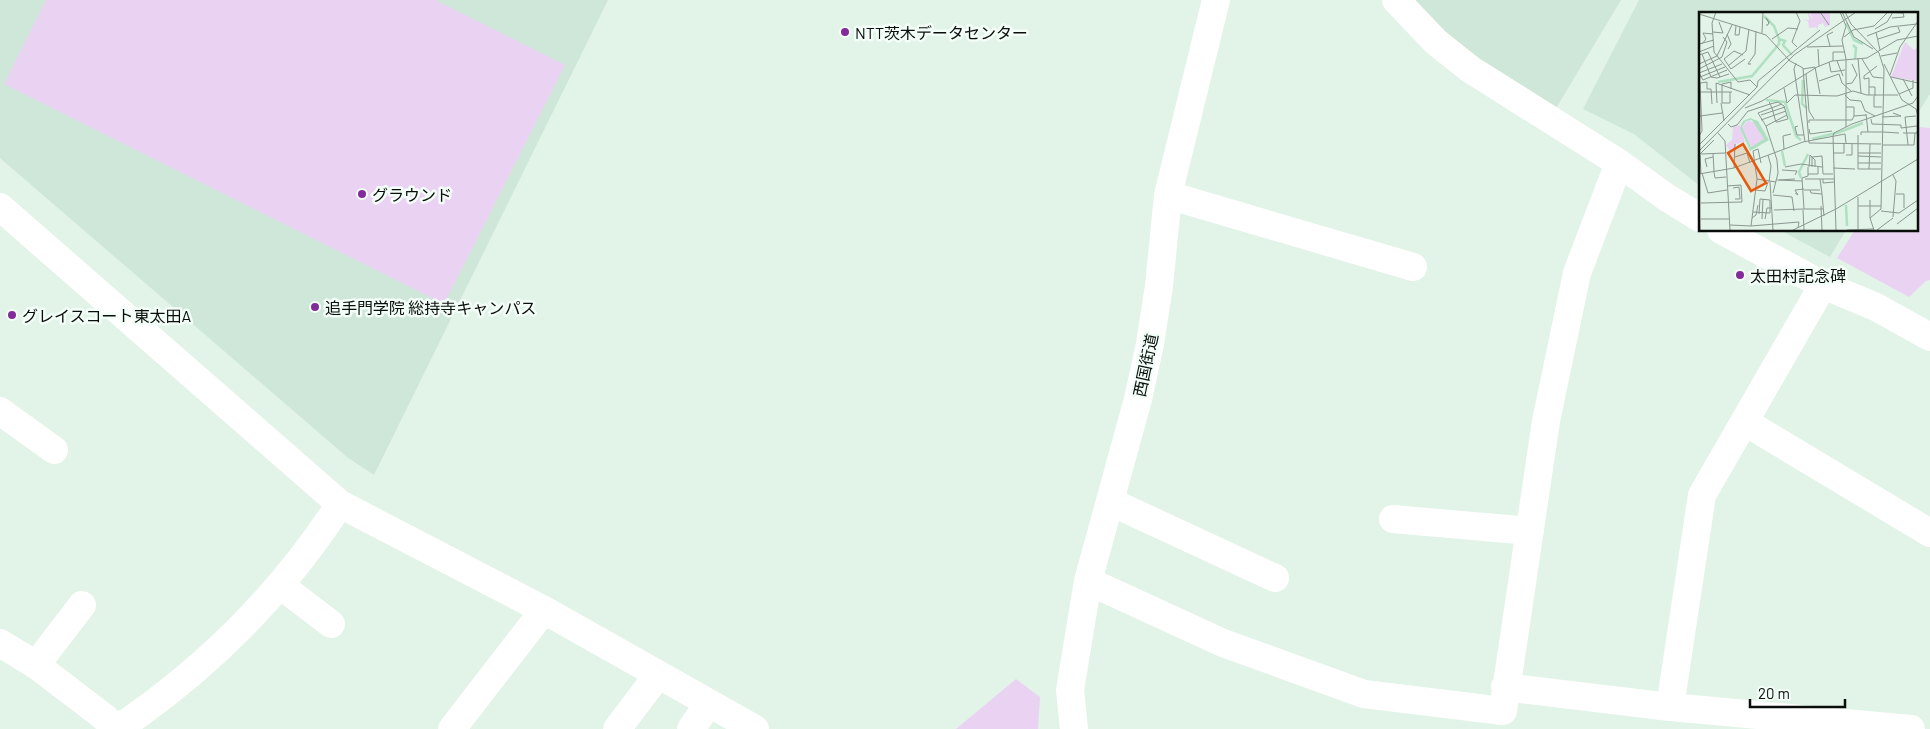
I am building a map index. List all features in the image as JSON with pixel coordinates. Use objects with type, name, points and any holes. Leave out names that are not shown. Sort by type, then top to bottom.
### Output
[{"type":"street","name":"西国街道","points":[[1074,729],[1070,690],[1088,581],[1111,502],[1150,344],[1159,286],[1168,195],[1216,0]]},
{"type":"street","points":[[1396,0],[1436,42],[1464,65],[1619,163],[1699,217]]},
{"type":"street","points":[[1088,581],[1223,643],[1364,694],[1503,711],[1505,687],[1546,422],[1577,273],[1619,163]]},
{"type":"street","points":[[1168,195],[1413,267]]},
{"type":"street","points":[[0,206],[340,504],[544,610],[755,729]]},
{"type":"street","points":[[1723,231],[1823,285],[1876,307],[1930,338]]},
{"type":"street","points":[[1670,707],[1702,495],[1823,285]]},
{"type":"street","points":[[0,411],[54,450]]},
{"type":"street","points":[[1744,422],[1930,533]]},
{"type":"street","points":[[1111,502],[1275,578]]},
{"type":"street","points":[[0,643],[36,665],[104,717],[113,728],[130,721],[188,676],[242,626],[280,585],[318,538],[340,504]]},
{"type":"street","points":[[1393,519],[1530,531]]},
{"type":"street","points":[[280,585],[331,624]]},
{"type":"street","points":[[36,665],[82,605]]},
{"type":"street","points":[[452,729],[544,610]]},
{"type":"street","points":[[617,729],[658,675]]},
{"type":"street","points":[[1505,687],[1670,707],[1911,729]]},
{"type":"street","points":[[691,729],[709,703]]},
{"type":"shaded area","name":"追手門学院 総持寺キャンパス","points":[[0,0],[608,0],[374,475],[347,457],[0,158]]},
{"type":"shaded area","name":"グラウンド","points":[[46,0],[435,0],[565,65],[444,304],[4,84]]},
{"type":"shaded area","points":[[1408,0],[1621,0],[1555,110],[1485,71]]},
{"type":"shaded area","points":[[1639,0],[1930,0],[1930,94],[1918,113],[1918,12],[1699,12],[1699,185],[1634,134],[1583,109]]},
{"type":"shaded area","points":[[1920,127],[1930,128],[1930,280],[1926,281],[1909,297],[1837,258],[1854,231],[1918,231],[1918,130]]},
{"type":"shaded area","points":[[1782,231],[1845,231],[1830,257]]},
{"type":"shaded area","points":[[1016,679],[1040,697],[1038,729],[956,729]]},
{"type":"place","name":"NTT茨木データセンター","points":[[845,32]]},
{"type":"place","name":"グラウンド","points":[[362,194]]},
{"type":"place","name":"太田村記念碑","points":[[1740,275]]},
{"type":"place","name":"追手門学院 総持寺キャンパス","points":[[315,307]]},
{"type":"place","name":"グレイスコート東太田A","points":[[12,315]]}]
